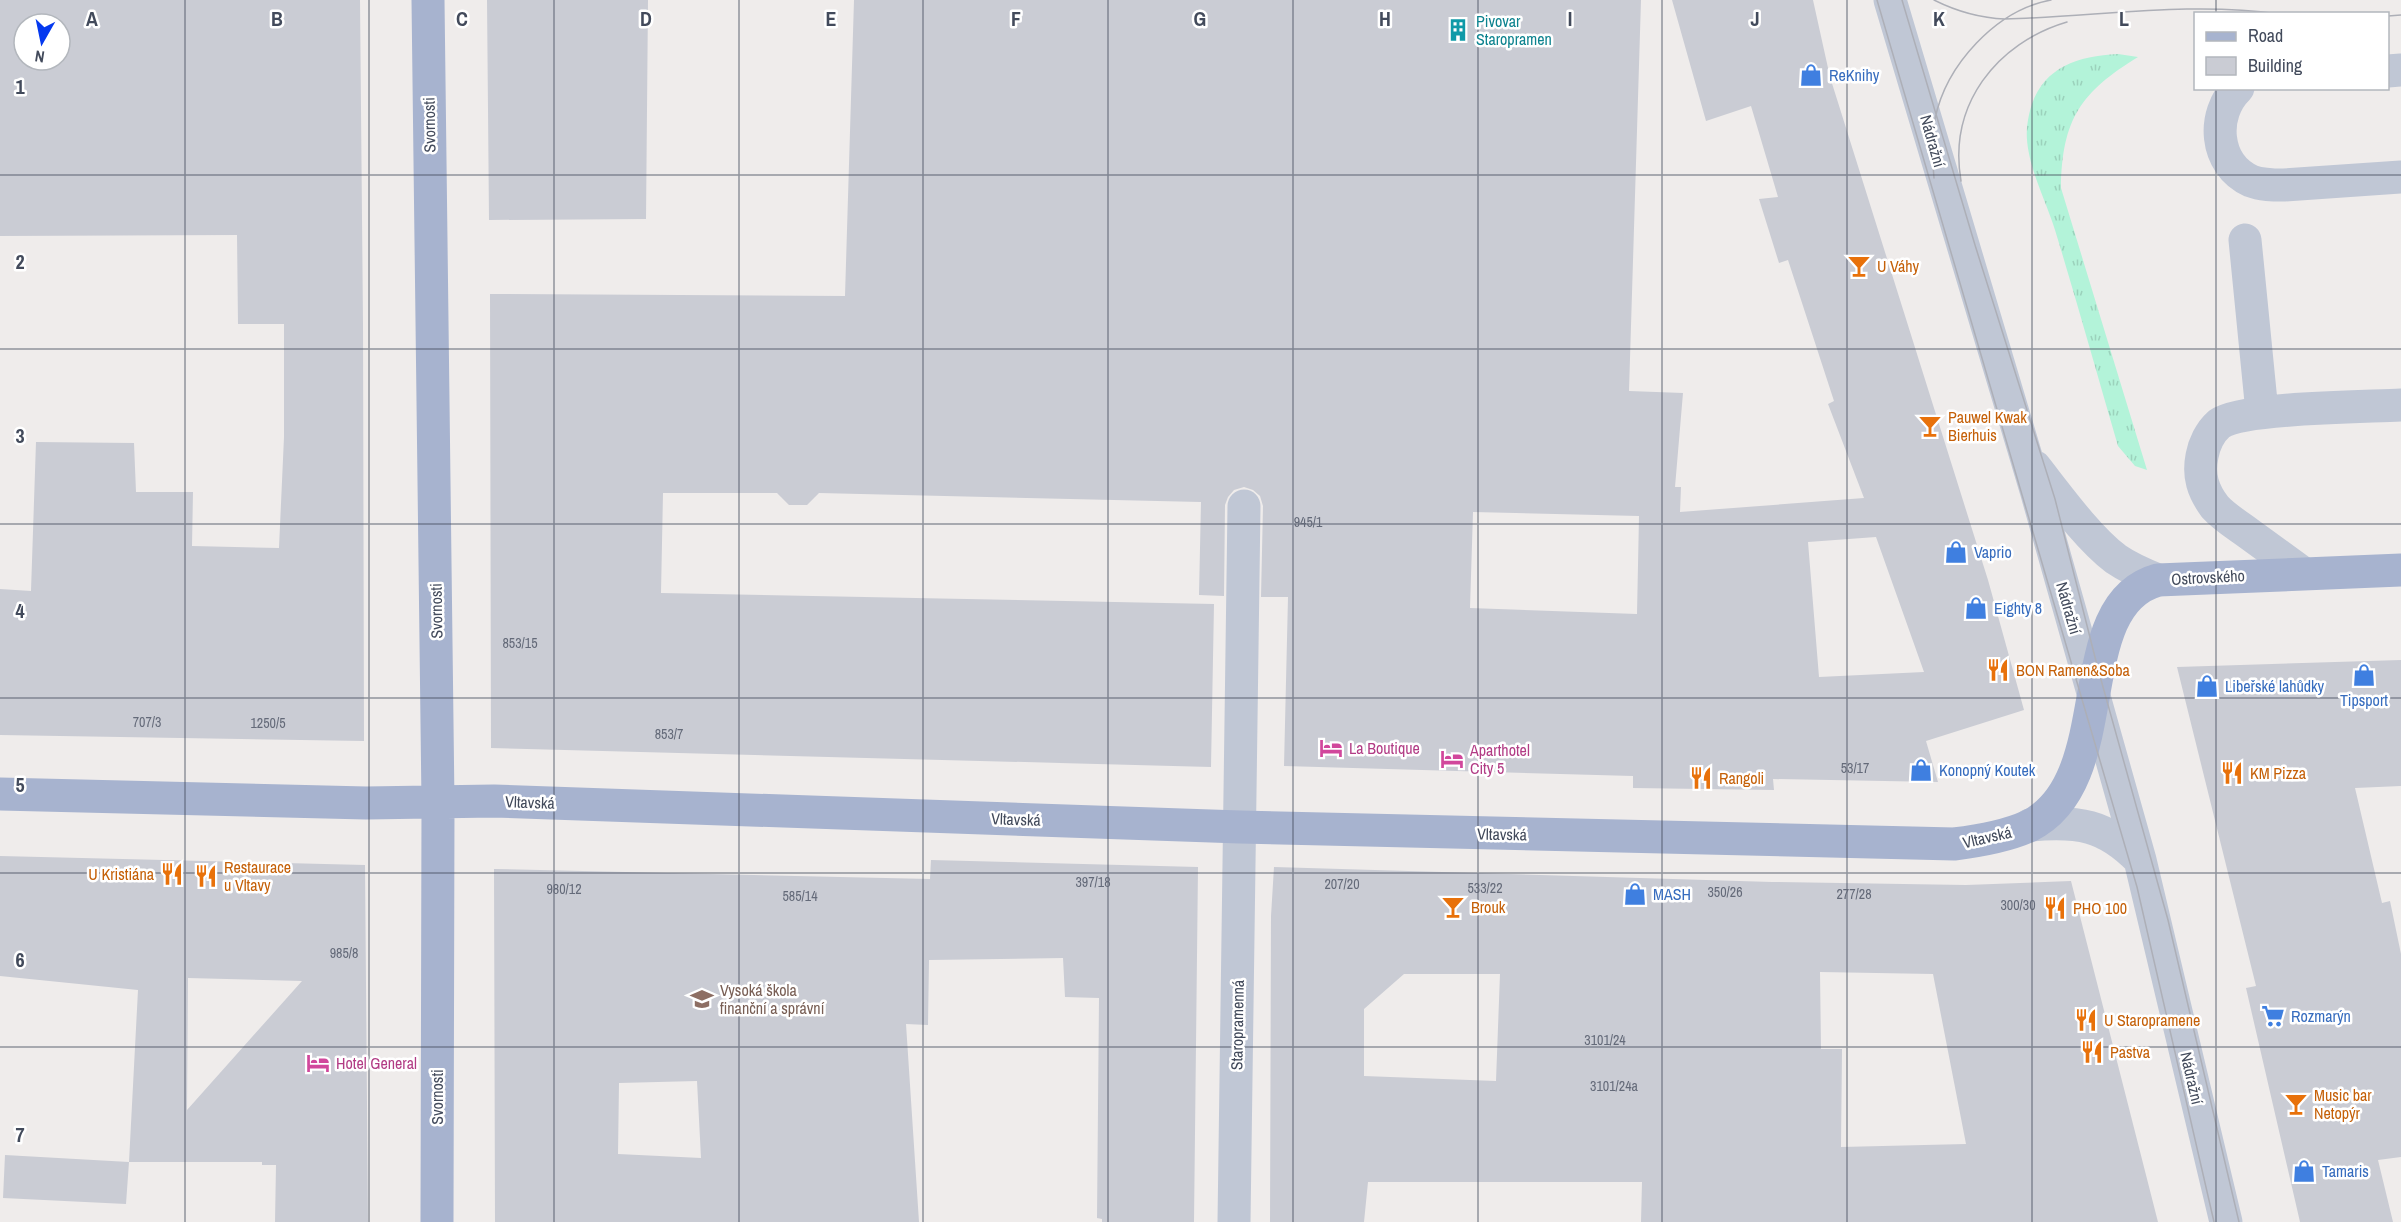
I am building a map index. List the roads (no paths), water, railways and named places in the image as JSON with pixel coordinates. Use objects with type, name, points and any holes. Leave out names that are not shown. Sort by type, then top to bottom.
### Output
[{"type":"main road","name":"Svornosti","points":[[428,0],[438,802],[437,1222]]},
{"type":"main road","name":"Ostrovského","points":[[2094,697],[2106,636],[2116,615],[2134,590],[2145,583],[2158,580],[2401,570]]},
{"type":"main road","name":"Vltavská","points":[[0,794],[366,803],[536,802],[1240,827],[1944,845],[1984,839],[2030,825],[2056,804],[2069,785],[2085,743],[2094,697]]},
{"type":"street","name":"Nádražní","points":[[1890,0],[2024,452],[2140,860],[2226,1222]]},
{"type":"street","points":[[2236,90],[2227,99],[2220,116],[2219,133],[2227,159],[2250,181],[2267,185],[2283,185],[2401,177]]},
{"type":"street","points":[[2245,240],[2262,412]]},
{"type":"street","points":[[2303,573],[2226,517],[2204,492],[2201,461],[2210,435],[2219,424],[2236,416],[2262,412],[2401,405]]},
{"type":"street","points":[[2024,452],[2098,543],[2126,565],[2158,580]]},
{"type":"street","name":"Staropramenná","points":[[1234,1222],[1244,507]]},
{"type":"street","name":"Vltavská","points":[[2030,825],[2061,823],[2098,829],[2125,844],[2140,860]]},
{"type":"tram line","points":[[1877,0],[2137,887],[2214,1222]]},
{"type":"tram line","points":[[1902,0],[1975,245],[2055,499],[2098,669],[2168,920],[2239,1222]]},
{"type":"tram line","points":[[1934,0],[1968,13],[2005,19],[2176,9],[2262,12]]},
{"type":"tram line","points":[[1934,178],[1932,149],[1935,119],[1950,79],[1962,60],[1976,43],[2011,15],[2051,0]]},
{"type":"tram line","points":[[2389,16],[2401,15]]},
{"type":"tram line","points":[[1961,181],[1959,153],[1962,127],[1970,103],[1982,81],[1999,61],[2019,45],[2067,22]]},
{"type":"place","name":"Pivovar Staropramen","points":[[1458,30]]},
{"type":"place","name":"ReKnihy","points":[[1811,75]]},
{"type":"place","name":"U Váhy","points":[[1859,266]]},
{"type":"place","name":"Pauwel Kwak Bierhuis","points":[[1930,426]]},
{"type":"place","name":"Vaprio","points":[[1956,552]]},
{"type":"place","name":"Eighty 8","points":[[1976,608]]},
{"type":"place","name":"BON Ramen&Soba","points":[[1998,670]]},
{"type":"place","name":"Tipsport","points":[[2364,675]]},
{"type":"place","name":"Libeřské lahůdky","points":[[2207,686]]},
{"type":"place","name":"La Boutique","points":[[1331,748]]},
{"type":"place","name":"Aparthotel City 5","points":[[1452,759]]},
{"type":"place","name":"Konopný Koutek","points":[[1921,770]]},
{"type":"place","name":"KM Pizza","points":[[2232,773]]},
{"type":"place","name":"Rangoli","points":[[1701,778]]},
{"type":"place","name":"U Kristiána","points":[[172,874]]},
{"type":"place","name":"Restaurace u Vltavy","points":[[206,876]]},
{"type":"place","name":"MASH","points":[[1635,894]]},
{"type":"place","name":"Brouk","points":[[1453,907]]},
{"type":"place","name":"PHO 100","points":[[2055,908]]},
{"type":"place","name":"Vysoká škola finanční a správní","points":[[702,999]]},
{"type":"place","name":"Rozmarýn","points":[[2273,1016]]},
{"type":"place","name":"U Staropramene","points":[[2086,1020]]},
{"type":"place","name":"Pastva","points":[[2092,1052]]},
{"type":"place","name":"Hotel General","points":[[318,1063]]},
{"type":"place","name":"Music bar Netopýr","points":[[2296,1104]]},
{"type":"place","name":"Tamaris","points":[[2304,1171]]}]
